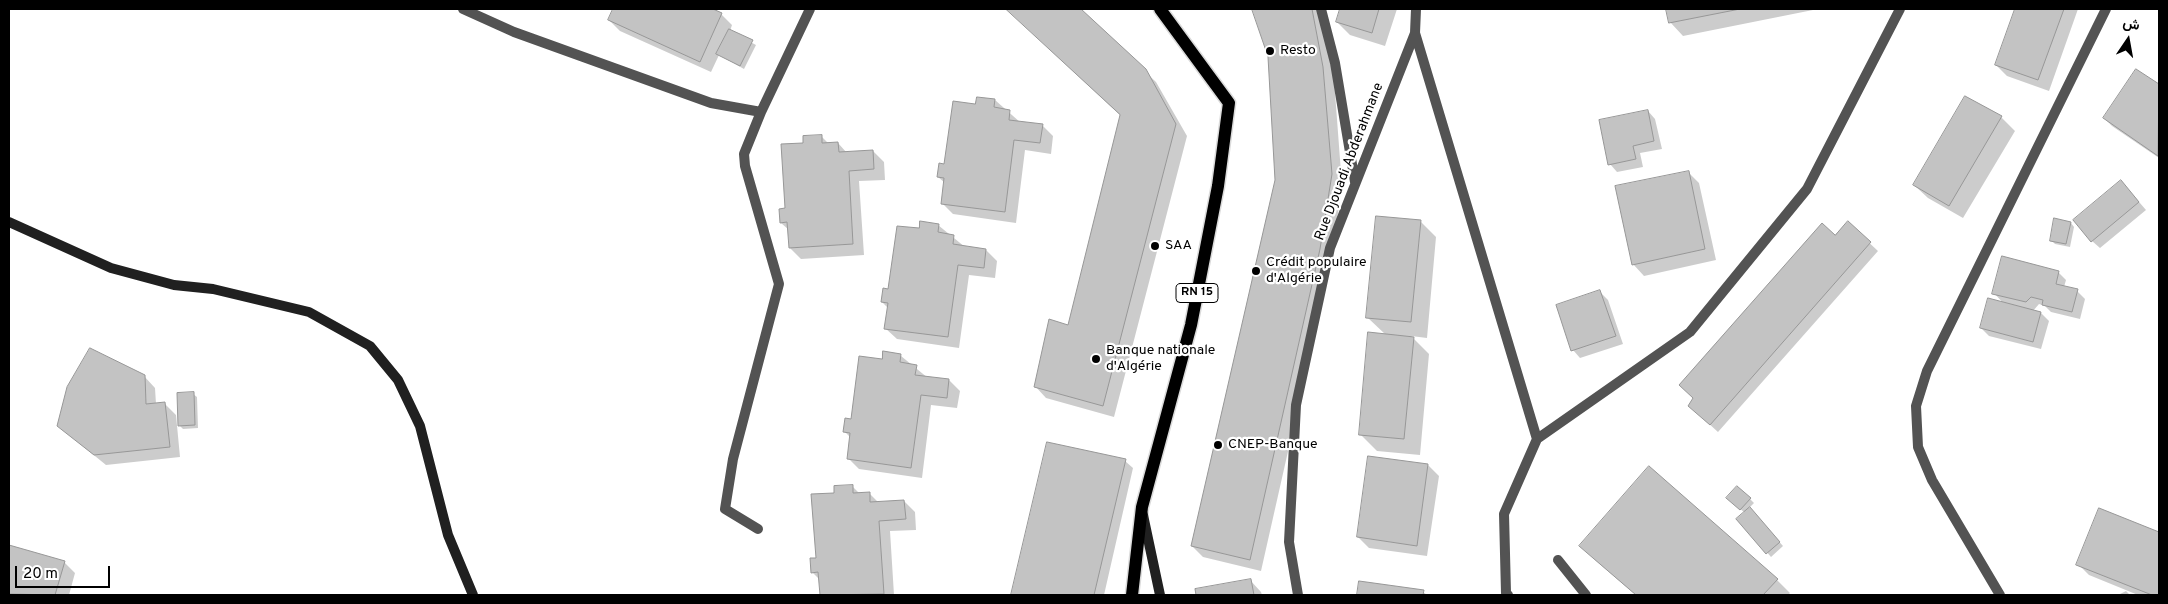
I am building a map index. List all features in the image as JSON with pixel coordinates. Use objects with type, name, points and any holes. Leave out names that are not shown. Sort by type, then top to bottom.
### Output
[{"type":"main road","name":"RN 15","points":[[1132,595],[1142,507],[1191,325],[1218,186],[1229,102],[1160,9]]},
{"type":"main road","points":[[9,222],[111,268],[174,285],[214,289],[309,312],[370,346],[398,380],[420,426],[448,535],[473,595]]},
{"type":"main road","points":[[1142,507],[1160,595]]},
{"type":"street","points":[[463,9],[514,32],[711,103],[761,112]]},
{"type":"street","points":[[758,529],[725,510],[732,459],[779,284],[744,154],[761,112],[810,9]]},
{"type":"street","points":[[1321,9],[1335,64],[1356,184]]},
{"type":"street","name":"Rue Djouadi Abderahmane","points":[[1298,595],[1289,542],[1296,405],[1330,248],[1415,33],[1416,9]]},
{"type":"street","points":[[1508,595],[1506,593],[1504,514],[1536,439],[1690,332],[1807,189],[1900,9]]},
{"type":"street","points":[[2000,595],[1932,480],[1918,446],[1916,406],[1927,371],[2106,9]]},
{"type":"street","points":[[1415,33],[1536,439]]},
{"type":"street","points":[[1558,560],[1586,595]]},
{"type":"building","points":[[613,9],[713,9],[722,13],[700,62],[608,20]]},
{"type":"building","points":[[1006,9],[1081,9],[1146,69],[1176,124],[1103,406],[1034,387],[1049,319],[1068,325],[1120,115]]},
{"type":"building","points":[[1252,9],[1312,9],[1323,67],[1332,174],[1320,249],[1250,560],[1191,546],[1275,180],[1268,57]]},
{"type":"building","points":[[1340,9],[1379,9],[1372,33],[1336,22]]},
{"type":"building","points":[[1666,9],[1740,9],[1669,23]]},
{"type":"building","points":[[2015,9],[2064,9],[2038,80],[1995,65]]},
{"type":"building","points":[[729,29],[753,40],[740,66],[716,54]]},
{"type":"building","points":[[2136,69],[2159,84],[2158,156],[2103,118]]},
{"type":"building","points":[[1965,96],[2002,116],[1949,206],[1913,185]]},
{"type":"building","points":[[977,97],[995,99],[994,107],[1010,110],[1009,120],[1043,124],[1040,143],[1014,140],[1005,212],[941,204],[944,178],[937,177],[939,163],[944,164],[953,101],[975,104]]},
{"type":"building","points":[[1648,110],[1654,141],[1633,146],[1636,159],[1608,165],[1599,120]]},
{"type":"building","points":[[822,135],[822,143],[838,142],[839,152],[873,150],[874,169],[849,171],[853,244],[789,248],[787,222],[780,223],[779,209],[785,208],[781,144],[803,143],[803,136]]},
{"type":"building","points":[[1689,171],[1705,249],[1632,265],[1615,186]]},
{"type":"building","points":[[2121,180],[2139,202],[2091,242],[2073,220]]},
{"type":"building","points":[[1376,216],[1421,220],[1411,322],[1366,318]]},
{"type":"building","points":[[2054,218],[2071,222],[2066,244],[2050,241]]},
{"type":"building","points":[[920,221],[939,224],[938,232],[954,235],[953,244],[986,249],[984,268],[958,265],[948,337],[884,329],[888,303],[881,302],[883,288],[888,289],[897,226],[919,228]]},
{"type":"building","points":[[1848,221],[1871,242],[1710,425],[1688,406],[1693,398],[1679,385],[1822,223],[1835,235]]},
{"type":"building","points":[[2002,256],[2059,271],[2056,284],[2078,289],[2072,312],[2042,305],[2043,300],[2031,297],[2026,302],[1992,294]]},
{"type":"building","points":[[1600,290],[1616,336],[1571,351],[1556,305]]},
{"type":"building","points":[[1988,298],[2041,312],[2033,342],[1980,328]]},
{"type":"building","points":[[1368,332],[1414,337],[1404,439],[1359,435]]},
{"type":"building","points":[[90,348],[145,375],[146,404],[165,402],[170,447],[94,455],[57,426],[67,387]]},
{"type":"building","points":[[883,351],[901,354],[900,362],[917,365],[915,375],[949,379],[947,398],[921,395],[911,468],[847,459],[850,433],[843,432],[845,418],[851,419],[859,356],[882,359]]},
{"type":"building","points":[[194,392],[195,425],[178,426],[177,393]]},
{"type":"building","points":[[1047,442],[1126,459],[1094,595],[1011,595]]},
{"type":"building","points":[[1368,456],[1428,464],[1417,546],[1357,537]]},
{"type":"building","points":[[1649,466],[1778,579],[1763,595],[1636,595],[1579,546]]},
{"type":"building","points":[[853,485],[853,493],[870,492],[870,502],[904,500],[906,519],[879,521],[884,594],[820,595],[818,572],[811,573],[810,558],[816,558],[811,494],[834,493],[834,486]]},
{"type":"building","points":[[1737,486],[1751,498],[1740,510],[1726,498]]},
{"type":"building","points":[[1750,507],[1780,542],[1766,554],[1736,519]]},
{"type":"building","points":[[2099,508],[2159,532],[2159,595],[2152,595],[2076,565]]},
{"type":"building","points":[[9,545],[65,561],[55,595],[9,594]]},
{"type":"building","points":[[1251,579],[1254,595],[1196,595],[1195,589]]},
{"type":"building","points":[[1359,581],[1424,590],[1423,595],[1357,595]]},
{"type":"place","name":"Resto","points":[[1270,51]]},
{"type":"place","name":"SAA","points":[[1155,246]]},
{"type":"place","name":"Crédit populaire d'Algérie","points":[[1256,271]]},
{"type":"place","name":"Banque nationale d'Algérie","points":[[1096,359]]},
{"type":"place","name":"CNEP-Banque","points":[[1218,445]]}]
